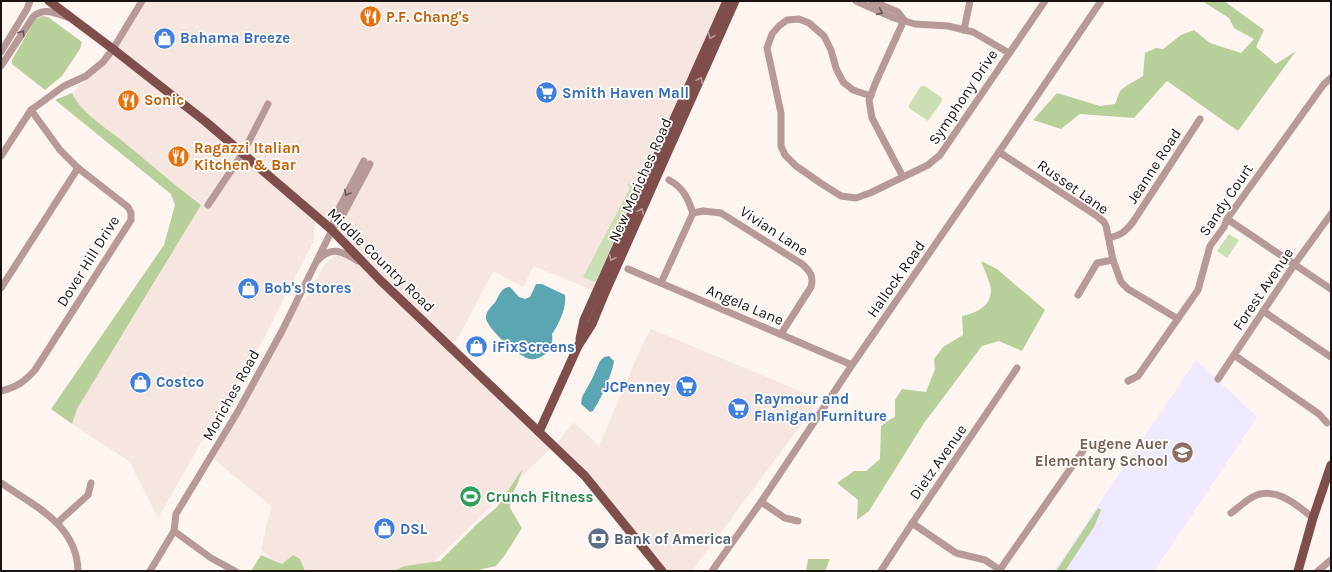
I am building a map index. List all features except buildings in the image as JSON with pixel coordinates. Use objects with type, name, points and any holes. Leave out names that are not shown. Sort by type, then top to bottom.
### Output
[{"type":"main road","name":"Middle Country Road","points":[[49,1],[206,122],[332,228],[368,267],[574,465],[597,489],[662,571]]},
{"type":"main road","name":"New Moriches Road","points":[[578,346],[584,320],[727,1]]},
{"type":"main road","name":"New Moriches Road","points":[[539,432],[578,346],[592,324],[735,1]]},
{"type":"main road","points":[[1298,571],[1326,476],[1331,465]]},
{"type":"street","points":[[1,52],[27,9],[30,1]]},
{"type":"street","points":[[1,156],[31,110],[64,86],[86,76],[103,62],[113,49],[142,1]]},
{"type":"street","points":[[856,1],[894,18],[915,24],[948,26],[973,32],[1008,53]]},
{"type":"street","points":[[872,1],[898,12],[904,20]]},
{"type":"street","points":[[964,30],[970,1]]},
{"type":"street","name":"Symphony Drive","points":[[871,96],[853,90],[843,82],[824,36],[810,23],[799,18],[787,20],[772,34],[767,48],[769,64],[778,92],[781,113],[781,146],[785,155],[796,166],[841,196],[856,198],[903,177],[928,164],[940,155],[1008,53],[1046,1]]},
{"type":"street","name":"Hallock Road","points":[[712,571],[761,502],[852,365],[1101,1]]},
{"type":"street","points":[[1,66],[33,17],[38,12],[51,12],[74,19]]},
{"type":"street","points":[[903,177],[872,118],[869,100],[904,20]]},
{"type":"street","name":"Sandy Court","points":[[1128,381],[1138,376],[1198,290],[1210,246],[1224,227],[1227,219],[1324,84],[1331,78]]},
{"type":"street","points":[[208,205],[243,153],[268,104]]},
{"type":"street","name":"Dover Hill Drive","points":[[1,391],[15,387],[27,379],[35,370],[131,220],[131,213],[128,207],[78,168],[60,150],[31,110]]},
{"type":"street","name":"Jeanne Road","points":[[1109,238],[1120,235],[1126,231],[1133,222],[1200,119]]},
{"type":"street","name":"Russet Lane","points":[[999,152],[1104,222],[1118,278],[1124,287],[1178,319]]},
{"type":"street","name":"Moriches Road","points":[[150,571],[174,532],[176,514],[237,413],[282,331],[332,228],[339,222],[367,163]]},
{"type":"street","points":[[1,288],[78,168]]},
{"type":"street","points":[[660,283],[693,213],[686,195],[669,180]]},
{"type":"street","name":"Vivian Lane","points":[[693,213],[703,211],[721,213],[802,264],[809,271],[813,279],[812,287],[781,334]]},
{"type":"street","points":[[1227,219],[1331,289]]},
{"type":"street","name":"Forest Avenue","points":[[1218,379],[1294,265],[1330,219]]},
{"type":"street","points":[[315,264],[321,257],[338,251],[345,253],[368,267]]},
{"type":"street","points":[[1078,295],[1097,263],[1113,260]]},
{"type":"street","name":"Angela Lane","points":[[628,269],[852,365]]},
{"type":"street","points":[[1264,311],[1331,357]]},
{"type":"street","points":[[1234,355],[1320,414],[1327,423]]},
{"type":"street","name":"Dietz Avenue","points":[[881,571],[1017,368]]},
{"type":"street","points":[[912,523],[956,553],[985,560],[999,571],[1087,445]]},
{"type":"street","points":[[57,523],[88,495],[90,482]]},
{"type":"street","points":[[1,484],[64,529],[76,554],[78,571]]},
{"type":"street","points":[[1231,514],[1249,498],[1263,493],[1270,493],[1288,499],[1313,518]]},
{"type":"street","points":[[761,502],[785,518],[798,521]]},
{"type":"street","points":[[174,532],[211,558],[235,571]]},
{"type":"street","points":[[1318,571],[1331,560]]},
{"type":"shaded area","points":[[142,1],[733,1],[604,295],[534,266],[523,287],[493,271],[461,333],[450,347],[554,446],[424,571],[288,571],[261,550],[271,506],[209,455],[293,310],[308,295],[325,264],[337,254],[350,249],[315,216],[314,240],[263,340],[199,446],[158,518],[129,461],[72,424],[77,409],[201,205],[171,183],[103,127],[77,103],[72,93],[103,62]]},
{"type":"shaded area","points":[[651,329],[819,399],[692,571],[662,571],[554,446],[574,422],[599,446],[642,345]]},
{"type":"shaded area","name":"Eugene Auer Elementary School","points":[[1196,360],[1257,417],[1181,531],[1154,571],[1054,571]]},
{"type":"green space","points":[[1202,1],[1224,1],[1264,30],[1256,47],[1276,64],[1296,51],[1238,131],[1167,81],[1134,118],[1080,114],[1061,129],[1033,120],[1057,93],[1100,106],[1115,104],[1120,91],[1143,76],[1145,53],[1156,48],[1163,49],[1181,35],[1194,30],[1210,43],[1241,53],[1254,39],[1234,28],[1229,18]]},
{"type":"green space","points":[[42,16],[48,17],[82,42],[80,49],[62,76],[45,90],[12,64],[12,60],[35,20]]},
{"type":"green space","points":[[921,86],[925,86],[942,98],[942,101],[928,121],[909,108],[909,105]]},
{"type":"green space","points":[[72,93],[81,106],[93,118],[201,205],[77,409],[72,424],[51,409],[164,245],[175,205],[171,194],[55,100]]},
{"type":"green space","points":[[628,184],[637,191],[596,281],[594,282],[583,277],[630,188],[627,185]]},
{"type":"green space","points":[[1229,234],[1239,240],[1227,258],[1217,251]]},
{"type":"green space","points":[[981,261],[997,269],[1045,310],[1022,351],[999,341],[982,346],[924,423],[869,511],[857,520],[858,500],[837,483],[854,471],[866,471],[880,459],[881,426],[895,417],[895,400],[902,389],[926,392],[935,369],[934,359],[943,347],[963,335],[962,316],[981,309],[988,302],[991,289]]},
{"type":"green space","points":[[523,468],[511,496],[510,508],[522,528],[505,555],[496,566],[474,571],[393,571],[405,566],[440,561],[476,525],[497,507]]},
{"type":"green space","points":[[1098,508],[1101,510],[1094,527],[1065,571],[1056,571]]},
{"type":"green space","points":[[261,555],[282,564],[293,555],[300,559],[305,571],[251,571]]},
{"type":"green space","points":[[808,559],[830,559],[825,571],[806,571]]},
{"type":"water","points":[[536,284],[542,284],[565,295],[565,305],[562,315],[552,334],[552,343],[549,351],[542,356],[532,359],[525,357],[511,348],[491,328],[487,322],[486,315],[505,288],[510,287],[519,297],[525,299],[530,297]]},
{"type":"water","points":[[609,356],[614,361],[611,373],[599,400],[593,411],[590,412],[581,404],[582,397],[600,361],[604,357]]},
{"type":"place","name":"P.F. Chang's","points":[[371,17]]},
{"type":"place","name":"Bahama Breeze","points":[[164,38]]},
{"type":"place","name":"Smith Haven Mall","points":[[546,93]]},
{"type":"place","name":"Sonic","points":[[129,100]]},
{"type":"place","name":"Ragazzi Italian Kitchen & Bar","points":[[178,157]]},
{"type":"place","name":"Bob's Stores","points":[[248,288]]},
{"type":"place","name":"iFixScreens","points":[[477,347]]},
{"type":"place","name":"Costco","points":[[140,382]]},
{"type":"place","name":"JCPenney","points":[[686,387]]},
{"type":"place","name":"Raymour and Flanigan Furniture","points":[[738,408]]},
{"type":"place","name":"Eugene Auer Elementary School","points":[[1183,453]]},
{"type":"place","name":"Crunch Fitness","points":[[470,497]]},
{"type":"place","name":"DSL","points":[[385,529]]},
{"type":"place","name":"Bank of America","points":[[599,539]]}]
